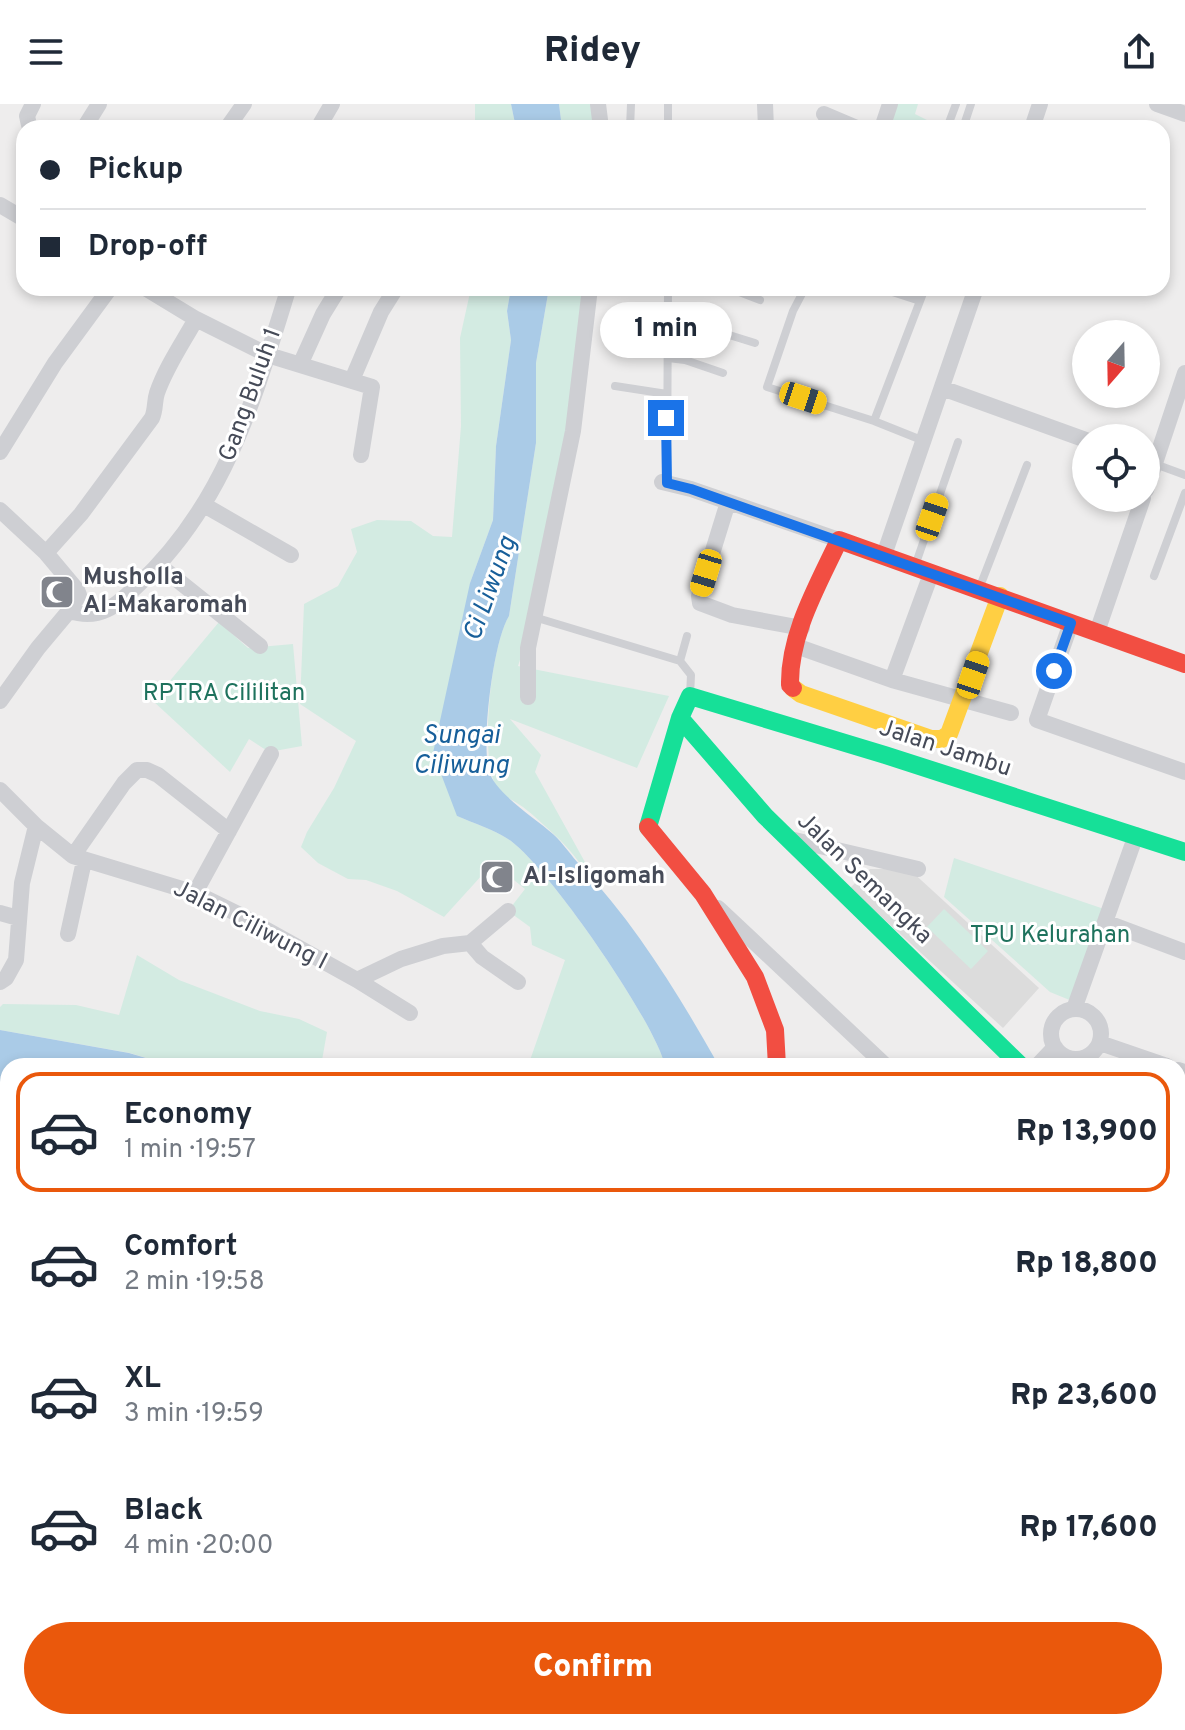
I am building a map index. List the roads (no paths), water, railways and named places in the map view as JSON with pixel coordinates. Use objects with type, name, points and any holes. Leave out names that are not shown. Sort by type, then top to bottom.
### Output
[{"type":"street","points":[[1159,104],[1185,114]]},
{"type":"street","points":[[824,114],[838,120]]},
{"type":"street","points":[[2,443],[104,296]]},
{"type":"street","points":[[158,296],[268,355],[372,387],[361,455]]},
{"type":"street","name":"Gang Buluh 1","points":[[69,611],[84,616],[100,614],[129,594],[160,566],[204,505],[234,450],[258,392],[286,296]]},
{"type":"street","points":[[300,365],[334,296]]},
{"type":"street","points":[[352,380],[391,296]]},
{"type":"street","points":[[528,697],[526,669],[573,431],[589,296]]},
{"type":"street","points":[[884,555],[973,296]]},
{"type":"street","points":[[46,553],[81,514],[152,418],[155,398],[169,364],[196,319]]},
{"type":"street","points":[[1160,437],[1185,373]]},
{"type":"street","points":[[942,388],[1072,435]]},
{"type":"street","points":[[665,483],[884,555],[1185,664]]},
{"type":"street","points":[[728,502],[699,596],[700,603],[799,637],[892,680],[1011,713]]},
{"type":"street","points":[[204,505],[291,555]]},
{"type":"street","points":[[0,510],[46,553],[77,590],[77,600],[0,701]]},
{"type":"street","points":[[1097,632],[1138,512]]},
{"type":"street","points":[[839,540],[799,637],[788,676],[790,685],[795,691],[931,739],[942,739],[949,734],[1000,596]]},
{"type":"street","points":[[160,566],[260,646]]},
{"type":"street","points":[[892,680],[923,571]]},
{"type":"street","points":[[1071,623],[1037,720],[1185,772]]},
{"type":"street","points":[[690,696],[680,718],[648,828],[703,894],[755,977],[775,1030],[777,1058]]},
{"type":"street","name":"Jalan Jambu","points":[[690,696],[1185,852]]},
{"type":"street","name":"Jalan Semangka","points":[[680,718],[765,816],[1013,1058]]},
{"type":"street","points":[[195,893],[271,754]]},
{"type":"street","points":[[68,934],[78,859],[124,783],[137,770],[158,775],[229,831]]},
{"type":"street","name":"Jalan Ciliwung I","points":[[0,790],[36,826],[78,859],[195,893],[357,980],[401,959],[443,946],[470,943]]},
{"type":"street","points":[[0,982],[6,978],[16,960],[22,883],[36,826]]},
{"type":"street","points":[[1074,1009],[1136,835]]},
{"type":"street","points":[[788,839],[918,869]]},
{"type":"street","points":[[703,894],[878,1058]]},
{"type":"street","points":[[508,911],[470,943],[482,957],[518,982]]},
{"type":"street","points":[[0,913],[18,918]]},
{"type":"street","points":[[1105,922],[1185,952]]},
{"type":"street","points":[[755,977],[776,960]]},
{"type":"street","points":[[357,980],[410,1013]]},
{"type":"street","points":[[1075,1058],[1061,1054],[1055,1047],[1052,1028],[1057,1019],[1074,1009],[1084,1010],[1099,1024],[1100,1043],[1082,1058]]},
{"type":"street","points":[[1100,1043],[1142,1058]]},
{"type":"street","points":[[1045,1058],[1055,1047]]},
{"type":"lane","points":[[665,483],[668,296]]},
{"type":"lane","points":[[750,296],[760,300]]},
{"type":"lane","points":[[801,296],[767,387],[874,421],[924,441]]},
{"type":"lane","points":[[905,296],[920,301]]},
{"type":"lane","points":[[874,421],[922,296]]},
{"type":"lane","points":[[668,316],[755,343]]},
{"type":"lane","points":[[668,358],[685,360],[723,373]]},
{"type":"lane","points":[[615,386],[667,394]]},
{"type":"lane","points":[[923,571],[958,442]]},
{"type":"lane","points":[[979,590],[1027,465]]},
{"type":"lane","points":[[1160,466],[1185,475]]},
{"type":"lane","points":[[1154,576],[1185,493]]},
{"type":"lane","points":[[534,617],[680,661],[691,675],[690,696]]},
{"type":"lane","points":[[680,661],[687,636]]},
{"type":"water","points":[[511,104],[559,104],[561,120],[514,120]]},
{"type":"water","name":"Sungai Ciliwung","points":[[510,296],[548,296],[536,363],[536,443],[509,616],[498,647],[490,692],[486,738],[489,771],[499,788],[557,838],[620,912],[672,987],[714,1058],[662,1058],[621,981],[547,878],[508,839],[457,816],[433,753],[470,583],[493,520],[496,446],[511,340],[507,311]]},
{"type":"water","points":[[0,1030],[146,1058],[0,1058]]},
{"type":"place","name":"Musholla Al-Makaromah","points":[[57,592]]},
{"type":"place","name":"Al-Isligomah","points":[[497,877]]},
{"type":"water label","name":"Ci Liwung","points":[[491,589]]},
{"type":"park label","name":"RPTRA Cililitan","points":[[224,694]]},
{"type":"park label","name":"TPU Kelurahan","points":[[1050,936]]}]
